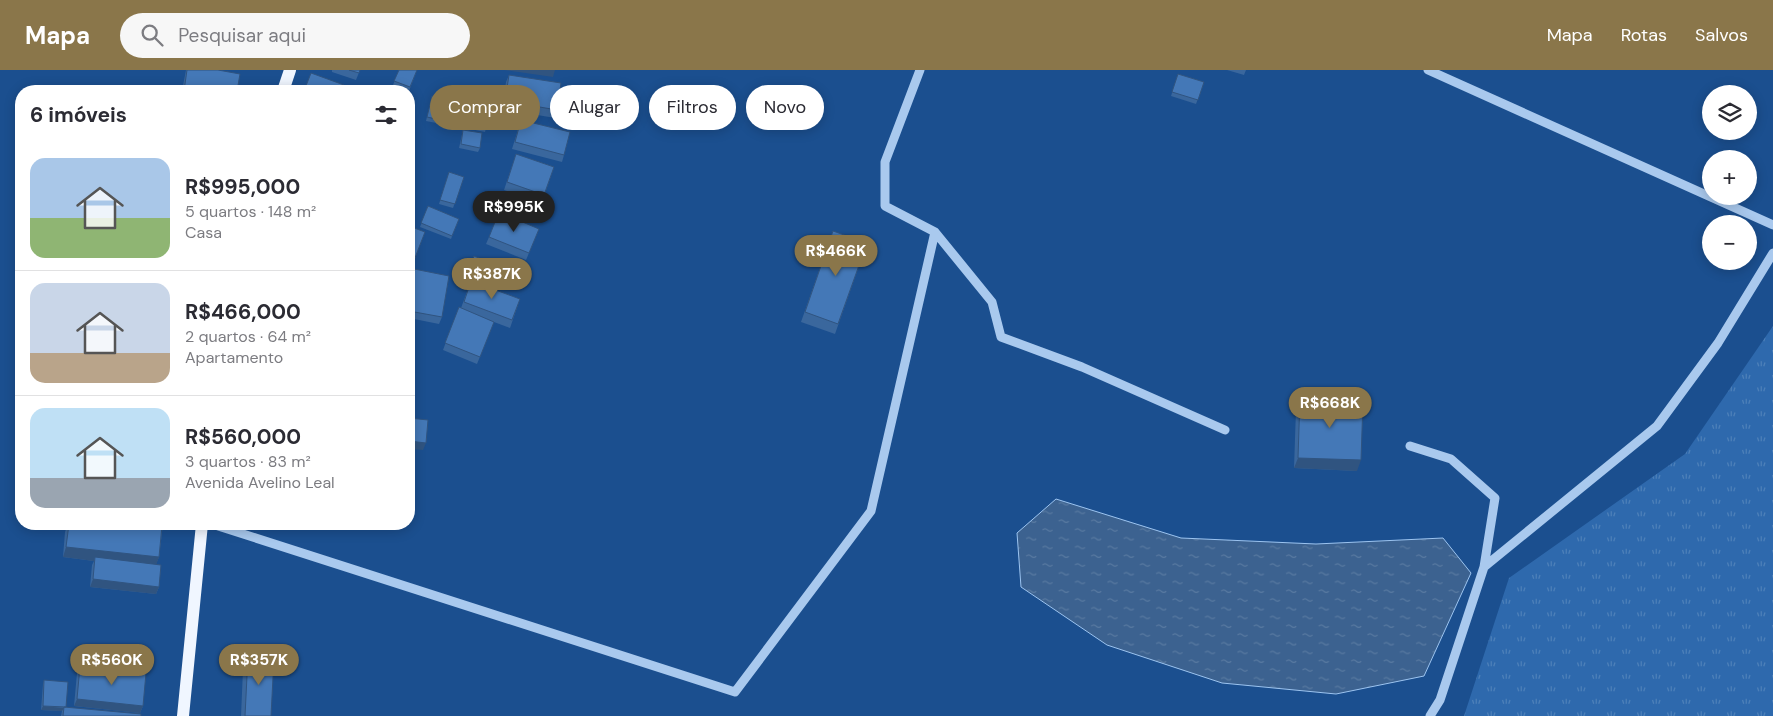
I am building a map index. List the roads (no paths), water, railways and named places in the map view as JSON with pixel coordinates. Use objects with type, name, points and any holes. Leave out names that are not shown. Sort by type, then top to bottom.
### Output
[{"type":"main road","points":[[285,85],[290,70]]},
{"type":"main road","points":[[183,716],[201,530]]},
{"type":"street","points":[[920,70],[885,162],[885,206],[935,232],[992,302],[1001,336],[1082,367],[1225,430]]},
{"type":"street","points":[[1428,70],[1773,225]]},
{"type":"street","points":[[231,530],[735,692],[871,511],[935,232]]},
{"type":"street","points":[[1484,567],[1657,426],[1718,343],[1773,253]]},
{"type":"street","points":[[1410,446],[1451,459],[1495,498],[1484,567],[1440,700],[1430,716]]},
{"type":"water","points":[[1056,499],[1181,538],[1316,544],[1443,538],[1471,573],[1424,676],[1336,694],[1222,683],[1107,645],[1021,587],[1017,533]]}]
